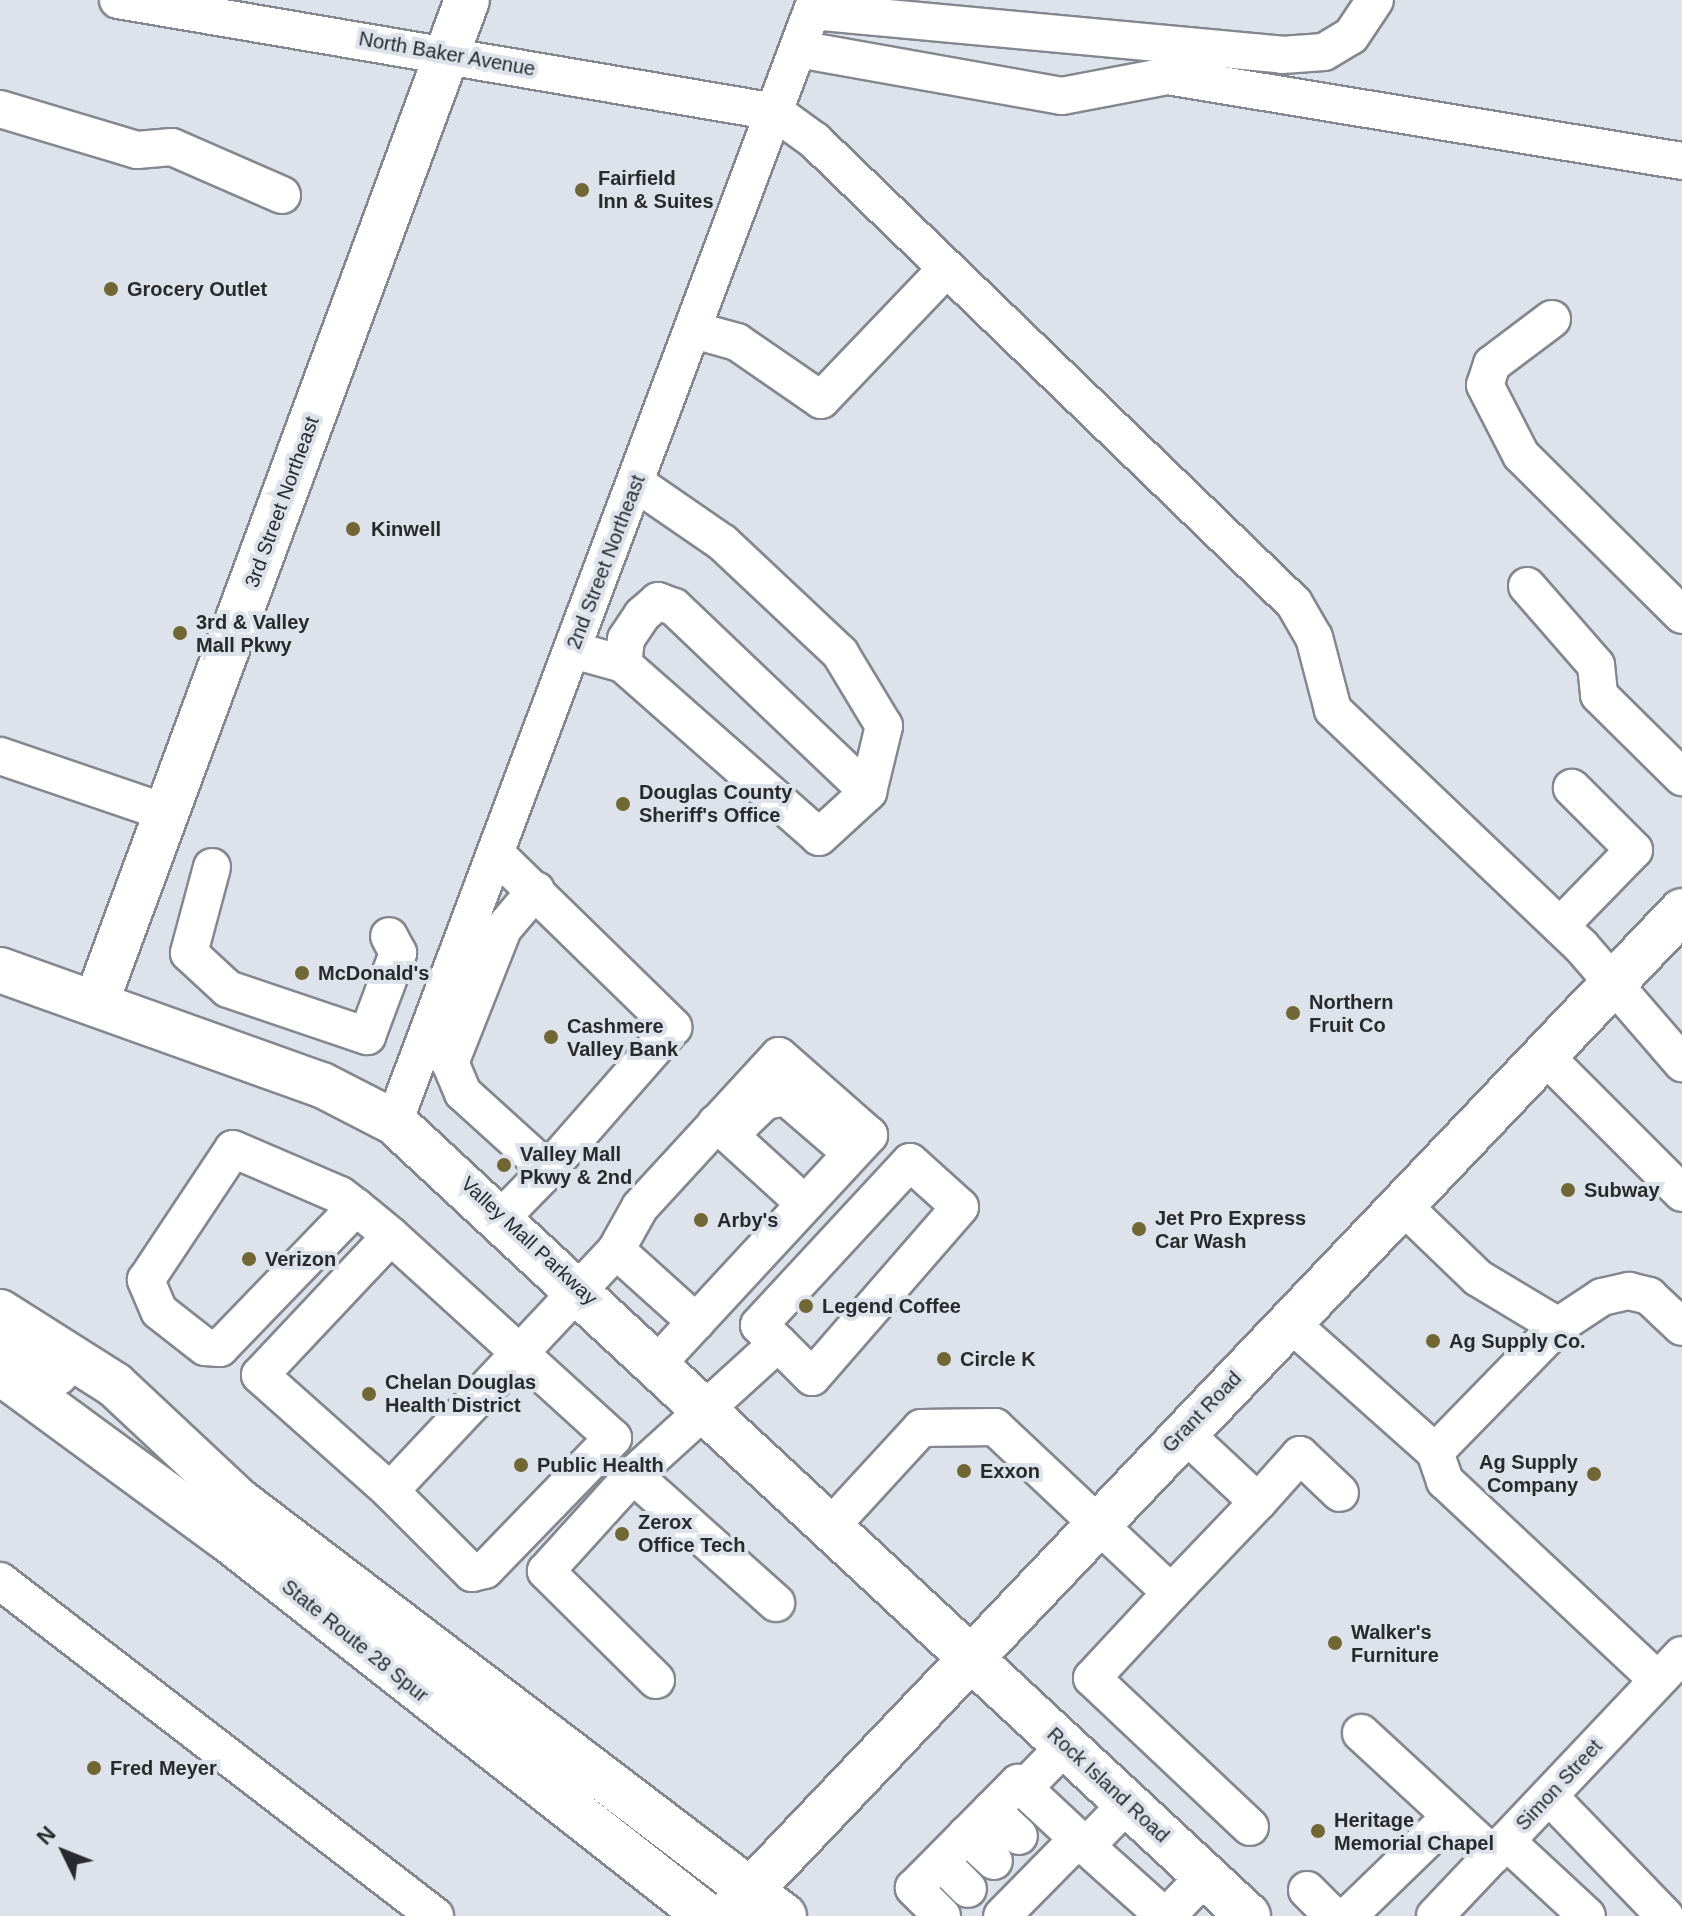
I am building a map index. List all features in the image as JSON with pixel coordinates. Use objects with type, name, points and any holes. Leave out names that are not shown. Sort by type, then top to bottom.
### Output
[{"type":"main road","name":"3rd Street Northeast","points":[[96,1003],[467,0]]},
{"type":"main road","name":"Grant Road","points":[[738,1903],[967,1655],[1682,911]]},
{"type":"main road","name":"Valley Mall Parkway","points":[[0,970],[322,1085],[394,1122],[503,1216],[967,1655]]},
{"type":"main road","points":[[0,1312],[144,1408],[239,1501]]},
{"type":"main road","points":[[0,1339],[239,1501],[738,1903],[784,1916]]},
{"type":"main road","name":"State Route 28 Spur","points":[[0,1372],[213,1528],[707,1916]]},
{"type":"main road","name":"Rock Island Road","points":[[967,1655],[1248,1916]]},
{"type":"street","name":"North Baker Avenue","points":[[118,0],[775,112]]},
{"type":"street","points":[[814,5],[1282,55],[1324,52],[1351,36],[1375,0]]},
{"type":"street","name":"2nd Street Northeast","points":[[394,1122],[814,5]]},
{"type":"street","points":[[798,49],[1062,96],[1167,76],[1682,161]]},
{"type":"street","points":[[0,109],[137,150],[172,147],[282,195]]},
{"type":"street","points":[[775,112],[947,268],[1294,603],[1314,637],[1333,710],[1560,926],[1614,982],[1682,1063]]},
{"type":"street","points":[[694,330],[737,342],[821,400],[947,268]]},
{"type":"street","points":[[1552,319],[1492,364],[1485,385],[1521,455],[1682,615]]},
{"type":"street","points":[[573,650],[623,664],[819,837],[868,792],[884,726],[840,653],[723,543],[636,483]]},
{"type":"street","points":[[1527,586],[1596,665],[1599,695],[1682,777]]},
{"type":"street","points":[[623,664],[642,615],[658,601],[674,607],[868,792]]},
{"type":"street","points":[[0,756],[167,813]]},
{"type":"street","points":[[1560,926],[1634,850],[1572,788]]},
{"type":"street","points":[[496,854],[673,1027],[548,1170],[503,1216]]},
{"type":"street","points":[[212,867],[189,953],[228,989],[367,1036],[398,953],[389,936]]},
{"type":"street","points":[[536,890],[503,929],[450,1063],[463,1093],[548,1170]]},
{"type":"street","points":[[1544,1055],[1682,1193]]},
{"type":"street","points":[[390,1491],[616,1250],[640,1207],[723,1130],[779,1056],[860,1144],[910,1162],[960,1207],[812,1377],[759,1325],[910,1162]]},
{"type":"street","points":[[723,1130],[805,1204]]},
{"type":"street","points":[[658,1363],[860,1144]]},
{"type":"street","points":[[356,1207],[220,1348],[205,1347],[149,1299],[146,1280],[233,1149],[356,1207],[391,1236],[521,1352],[613,1438],[485,1570],[472,1573],[390,1491],[260,1375],[391,1236]]},
{"type":"street","points":[[1401,1204],[1478,1278],[1558,1326]]},
{"type":"street","points":[[616,1250],[696,1322]]},
{"type":"street","points":[[1435,1452],[1558,1326],[1602,1297],[1629,1291],[1649,1296],[1682,1327]]},
{"type":"street","points":[[1288,1321],[1435,1452],[1445,1481],[1670,1668]]},
{"type":"street","points":[[656,1680],[546,1571],[633,1475],[708,1410],[778,1343]]},
{"type":"street","points":[[831,1526],[921,1428],[995,1427],[1171,1593]]},
{"type":"street","points":[[1183,1432],[1258,1502]]},
{"type":"street","points":[[1250,1827],[1092,1678],[1300,1455],[1340,1493]]},
{"type":"street","points":[[633,1475],[776,1603]]},
{"type":"street","points":[[0,1581],[435,1916]]},
{"type":"street","name":"Simon Street","points":[[1435,1916],[1670,1668]]},
{"type":"street","points":[[1361,1733],[1451,1816],[1499,1848],[1587,1916]]},
{"type":"street","points":[[1024,1788],[1065,1746]]},
{"type":"street","points":[[942,1916],[914,1888],[1018,1783],[1165,1916],[1205,1876]]},
{"type":"street","points":[[1549,1796],[1665,1916]]},
{"type":"street","points":[[941,1862],[989,1908],[1038,1853],[1082,1843],[1127,1804]]},
{"type":"street","points":[[991,1810],[1038,1853]]},
{"type":"street","points":[[1307,1890],[1333,1916],[1349,1915],[1451,1816]]},
{"type":"street","points":[[966,1835],[994,1861]]},
{"type":"place","name":"Fairfield Inn & Suites","points":[[582,190]]},
{"type":"place","name":"Grocery Outlet","points":[[111,289]]},
{"type":"place","name":"Kinwell","points":[[353,529]]},
{"type":"place","name":"3rd & Valley Mall Pkwy","points":[[180,633]]},
{"type":"place","name":"Douglas County Sheriff's Office","points":[[623,804]]},
{"type":"place","name":"McDonald's","points":[[302,973]]},
{"type":"place","name":"Northern Fruit Co","points":[[1293,1013]]},
{"type":"place","name":"Cashmere Valley Bank","points":[[551,1037]]},
{"type":"place","name":"Valley Mall Pkwy & 2nd","points":[[504,1165]]},
{"type":"place","name":"Subway","points":[[1568,1190]]},
{"type":"place","name":"Arby's","points":[[701,1220]]},
{"type":"place","name":"Jet Pro Express Car Wash","points":[[1139,1229]]},
{"type":"place","name":"Verizon","points":[[249,1259]]},
{"type":"place","name":"Legend Coffee","points":[[806,1306]]},
{"type":"place","name":"Ag Supply Co.","points":[[1433,1341]]},
{"type":"place","name":"Circle K","points":[[944,1359]]},
{"type":"place","name":"Chelan Douglas Health District","points":[[369,1394]]},
{"type":"place","name":"Public Health","points":[[521,1465]]},
{"type":"place","name":"Exxon","points":[[964,1471]]},
{"type":"place","name":"Ag Supply Company","points":[[1594,1474]]},
{"type":"place","name":"Zerox Office Tech","points":[[622,1534]]},
{"type":"place","name":"Walker's Furniture","points":[[1335,1643]]},
{"type":"place","name":"Fred Meyer","points":[[94,1768]]},
{"type":"place","name":"Heritage Memorial Chapel","points":[[1318,1831]]}]
